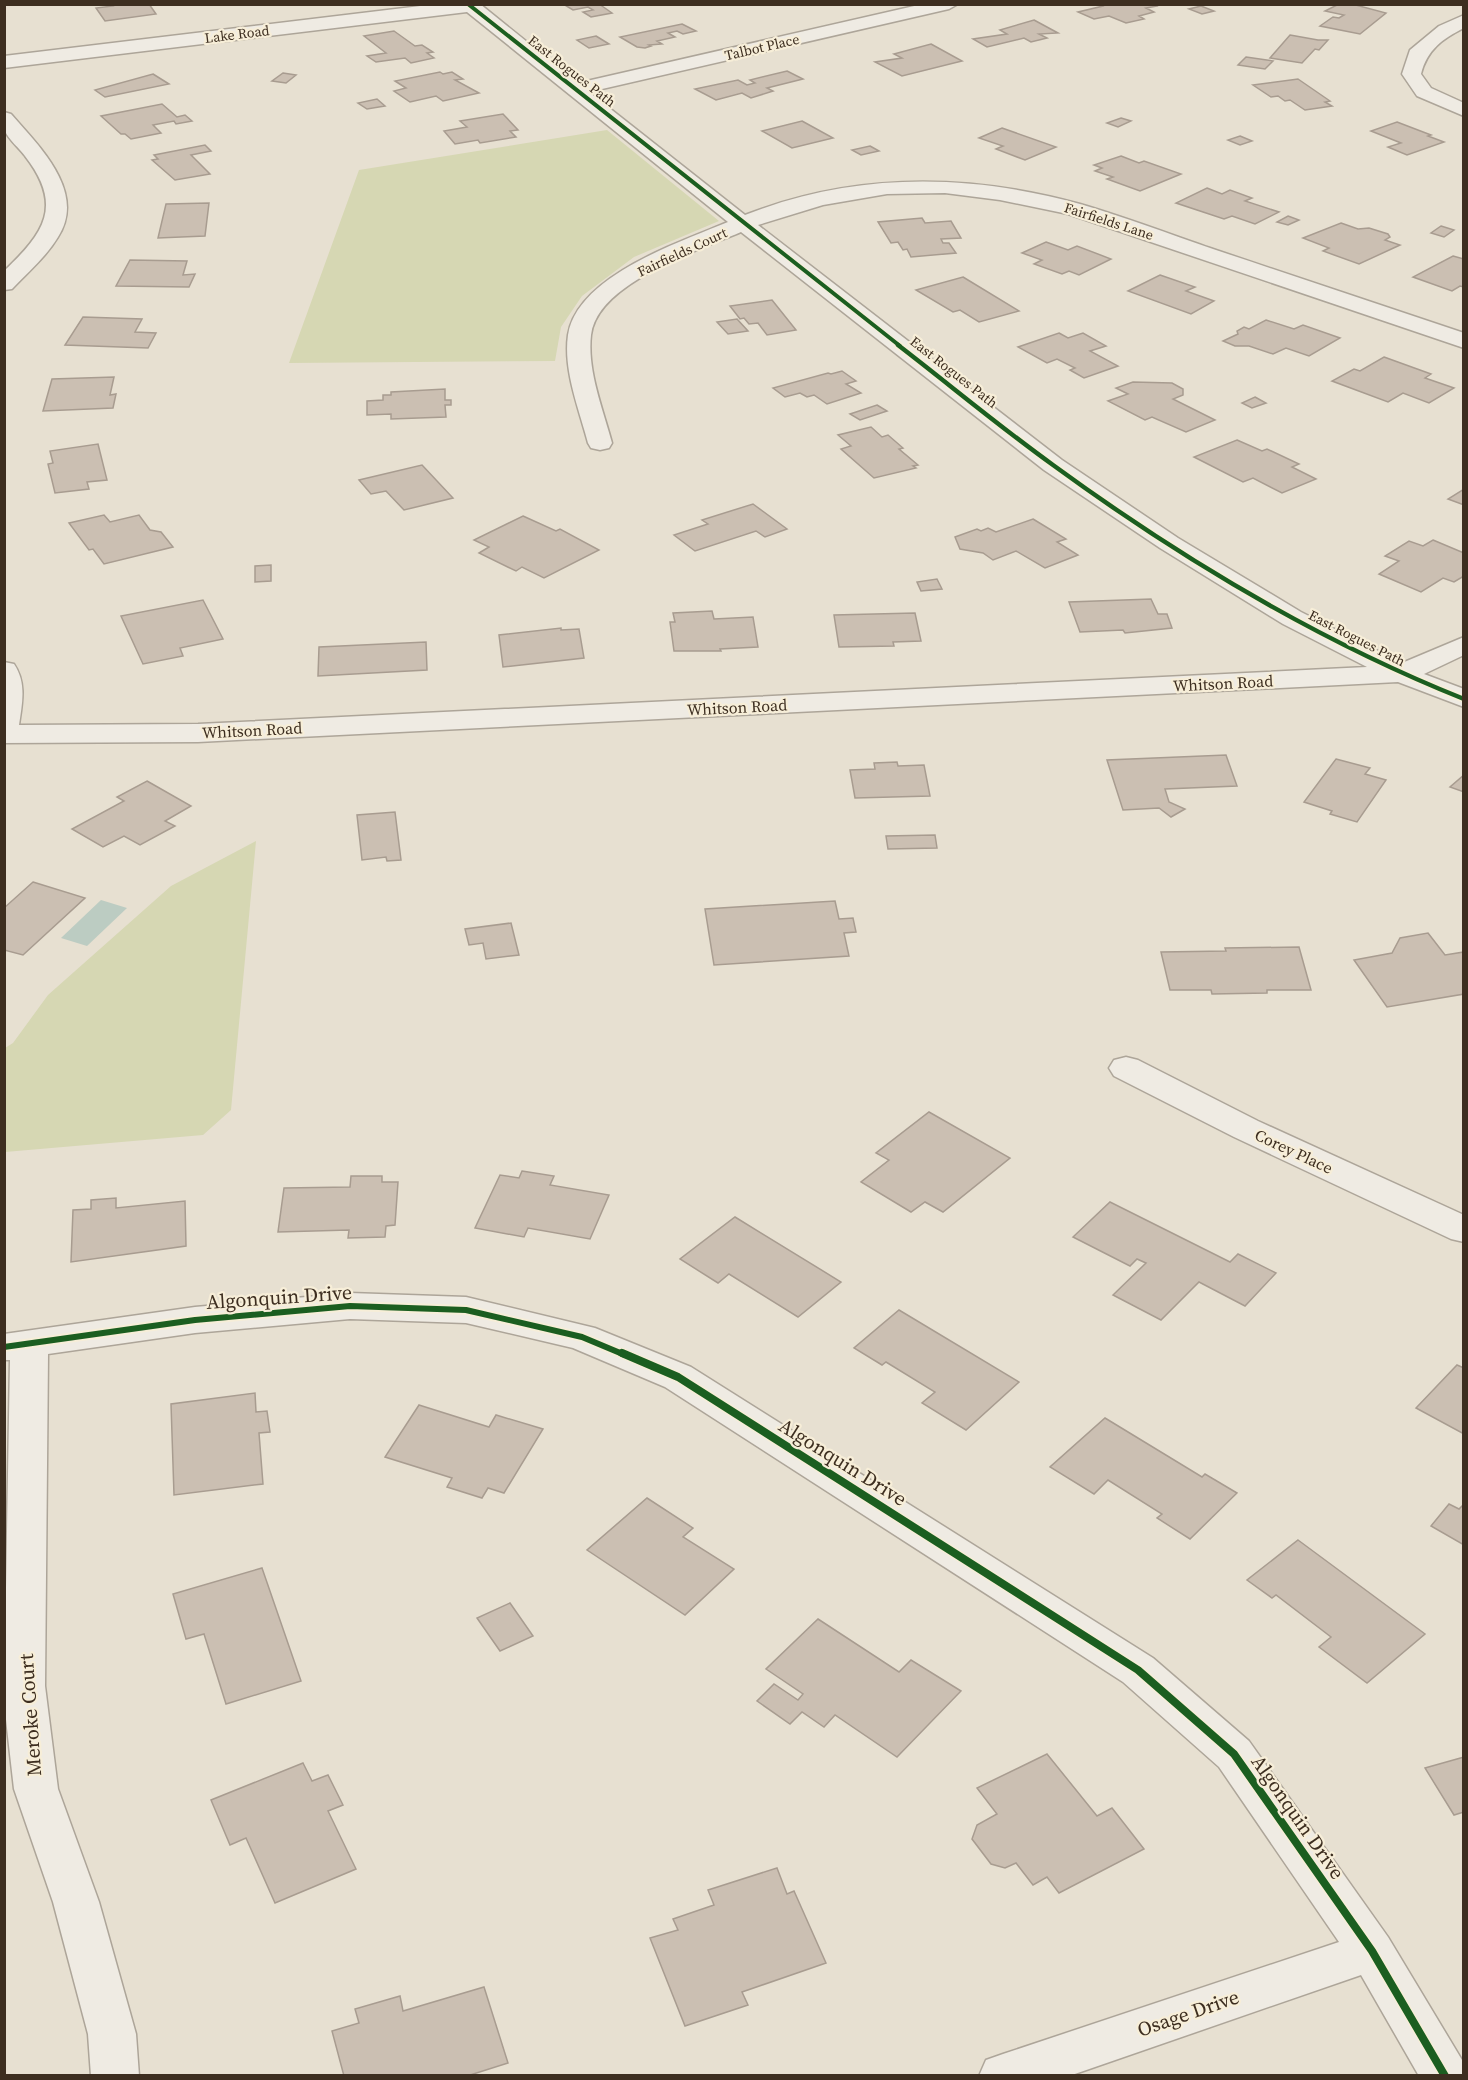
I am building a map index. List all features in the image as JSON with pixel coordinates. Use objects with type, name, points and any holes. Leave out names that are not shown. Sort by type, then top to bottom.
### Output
[{"type":"street","name":"Talbot Place","points":[[576,89],[949,4]]},
{"type":"street","name":"East Rogues Path","points":[[469,5],[743,224],[1053,465],[1169,543],[1292,618],[1401,674],[1464,699]]},
{"type":"street","name":"Lake Road","points":[[4,62],[469,5]]},
{"type":"street","points":[[1464,20],[1445,30],[1417,54],[1411,74],[1424,92],[1464,110]]},
{"type":"street","points":[[4,118],[36,156],[53,182],[57,209],[50,234],[4,284]]},
{"type":"street","name":"Fairfields Lane","points":[[743,224],[798,206],[848,194],[887,188],[926,186],[1008,194],[1074,209],[1464,341]]},
{"type":"street","name":"Fairfields Court","points":[[600,442],[579,348],[583,322],[600,300],[623,281],[657,261],[743,224]]},
{"type":"street","name":"Whitson Road","points":[[4,734],[210,732],[1401,674],[1464,645]]},
{"type":"street","points":[[4,670],[10,696],[4,727]]},
{"type":"street","name":"Corey Place","points":[[1126,1068],[1246,1129],[1464,1230]]},
{"type":"street","name":"Algonquin Drive","points":[[17,1345],[195,1320],[350,1306],[466,1310],[582,1337],[678,1377],[1138,1670],[1234,1754],[1372,1951],[1445,2076]]},
{"type":"street","name":"Meroke Court","points":[[17,1345],[24,1686],[36,1789],[76,1902],[112,2034],[115,2076]]},
{"type":"street","name":"Osage Drive","points":[[1004,2076],[1372,1951]]},
{"type":"green space","points":[[607,130],[719,221],[634,257],[582,296],[561,327],[555,361],[289,363],[359,170]]},
{"type":"green space","points":[[256,841],[231,1110],[203,1135],[5,1152],[5,1048],[13,1043],[48,995],[171,886]]},
{"type":"shaded area","points":[[101,900],[127,908],[87,946],[61,938]]},
{"type":"building","points":[[111,4],[149,4],[156,14],[105,21],[96,8],[113,6]]},
{"type":"building","points":[[563,4],[599,4],[612,13],[591,17],[583,12],[593,10],[588,7],[573,10]]},
{"type":"building","points":[[1101,4],[1155,4],[1157,6],[1146,8],[1154,12],[1139,16],[1144,19],[1126,23],[1109,16],[1094,19],[1078,12],[1103,6]]},
{"type":"building","points":[[1339,4],[1352,4],[1386,13],[1360,34],[1320,26],[1333,17],[1339,18],[1344,15],[1325,11]]},
{"type":"building","points":[[1201,6],[1214,11],[1202,14],[1189,9]]},
{"type":"building","points":[[1034,20],[1058,33],[1039,34],[1047,38],[1031,42],[1024,38],[987,47],[973,39],[1007,34],[1000,30]]},
{"type":"building","points":[[682,24],[696,31],[683,34],[677,31],[668,33],[675,37],[657,41],[662,44],[649,45],[651,46],[645,48],[637,47],[620,37]]},
{"type":"building","points":[[394,31],[415,46],[422,45],[433,52],[427,53],[434,58],[411,63],[405,58],[376,62],[367,56],[386,53],[364,36]]},
{"type":"building","points":[[1290,35],[1328,40],[1319,50],[1315,49],[1302,63],[1270,58]]},
{"type":"building","points":[[596,36],[609,44],[589,48],[577,40]]},
{"type":"building","points":[[931,44],[962,61],[902,76],[875,62],[902,58],[894,54]]},
{"type":"building","points":[[1246,57],[1273,61],[1265,69],[1238,65]]},
{"type":"building","points":[[787,71],[803,79],[767,88],[773,91],[751,98],[742,93],[716,100],[695,89],[738,80],[747,85],[755,83],[750,80]]},
{"type":"building","points":[[440,72],[443,74],[452,72],[463,79],[455,80],[479,93],[443,101],[436,96],[410,102],[394,91],[406,88],[395,81]]},
{"type":"building","points":[[283,73],[296,75],[286,83],[272,81]]},
{"type":"building","points":[[153,74],[169,84],[105,97],[95,90]]},
{"type":"building","points":[[1298,79],[1330,101],[1325,102],[1332,106],[1305,110],[1290,100],[1285,101],[1278,96],[1271,97],[1253,85]]},
{"type":"building","points":[[377,99],[385,106],[367,109],[358,103]]},
{"type":"building","points":[[162,104],[177,117],[185,115],[192,121],[176,124],[174,121],[153,125],[161,133],[131,139],[121,134],[101,116]]},
{"type":"building","points":[[503,114],[518,130],[510,131],[516,137],[480,143],[478,140],[455,144],[444,131],[467,127],[460,121]]},
{"type":"building","points":[[1121,118],[1131,121],[1118,127],[1107,123]]},
{"type":"building","points":[[802,121],[833,138],[792,148],[762,131]]},
{"type":"building","points":[[1397,122],[1444,142],[1407,155],[1388,147],[1401,143],[1371,131]]},
{"type":"building","points":[[1002,128],[1056,147],[1025,160],[996,149],[1003,146],[979,138]]},
{"type":"building","points":[[1240,136],[1252,141],[1240,145],[1228,140]]},
{"type":"building","points":[[205,145],[211,151],[191,155],[210,174],[175,180],[152,160],[158,159],[154,155]]},
{"type":"building","points":[[870,146],[879,151],[861,155],[852,150]]},
{"type":"building","points":[[1121,156],[1139,163],[1144,161],[1181,174],[1140,191],[1107,179],[1113,177],[1095,171],[1102,168],[1094,165]]},
{"type":"building","points":[[1207,188],[1222,194],[1230,190],[1252,198],[1245,201],[1279,212],[1255,224],[1232,216],[1224,219],[1176,203]]},
{"type":"building","points":[[209,203],[205,236],[158,238],[166,204]]},
{"type":"building","points":[[1288,216],[1299,220],[1288,225],[1277,222]]},
{"type":"building","points":[[922,218],[925,223],[951,221],[961,238],[941,239],[943,243],[949,243],[956,253],[911,257],[907,249],[903,250],[898,242],[891,243],[878,222]]},
{"type":"building","points":[[1341,223],[1358,229],[1369,228],[1388,234],[1390,237],[1385,240],[1400,245],[1359,264],[1323,251],[1329,248],[1303,238]]},
{"type":"building","points":[[1441,226],[1454,230],[1444,237],[1431,233]]},
{"type":"building","points":[[1046,242],[1068,250],[1077,246],[1111,259],[1079,275],[1069,271],[1062,274],[1034,264],[1042,260],[1022,253]]},
{"type":"building","points":[[1453,256],[1464,259],[1464,287],[1460,286],[1452,291],[1413,277]]},
{"type":"building","points":[[130,260],[187,261],[183,275],[195,274],[189,287],[116,286]]},
{"type":"building","points":[[1160,275],[1195,287],[1186,291],[1214,301],[1191,314],[1128,291]]},
{"type":"building","points":[[963,277],[1019,311],[979,322],[960,310],[953,312],[916,290]]},
{"type":"building","points":[[772,300],[796,330],[767,335],[758,323],[749,324],[744,318],[740,319],[730,306]]},
{"type":"building","points":[[83,317],[142,319],[135,332],[156,333],[148,348],[65,345]]},
{"type":"building","points":[[737,319],[748,331],[728,334],[717,322]]},
{"type":"building","points":[[1266,320],[1294,329],[1303,325],[1340,338],[1309,356],[1286,348],[1273,354],[1249,346],[1235,346],[1223,341],[1238,334],[1237,331],[1244,327],[1249,329]]},
{"type":"building","points":[[1059,333],[1068,338],[1083,333],[1106,346],[1090,351],[1118,366],[1084,378],[1070,370],[1075,368],[1057,359],[1047,363],[1018,347]]},
{"type":"building","points":[[1384,357],[1431,374],[1425,378],[1454,388],[1429,403],[1403,393],[1388,402],[1332,381],[1354,369],[1360,371]]},
{"type":"building","points":[[842,371],[856,381],[846,384],[861,393],[827,404],[814,395],[807,397],[800,393],[785,397],[773,388],[828,373]]},
{"type":"building","points":[[114,377],[110,395],[116,394],[113,408],[43,411],[52,379]]},
{"type":"building","points":[[1133,382],[1172,383],[1183,389],[1183,395],[1173,399],[1215,420],[1186,432],[1152,417],[1145,420],[1108,401],[1128,394],[1116,388]]},
{"type":"building","points":[[445,389],[445,400],[451,400],[451,405],[445,405],[446,417],[391,419],[391,414],[367,415],[367,401],[383,400],[383,395],[391,395],[391,392]]},
{"type":"building","points":[[1255,397],[1266,403],[1252,408],[1242,403]]},
{"type":"building","points":[[877,405],[887,411],[860,420],[850,414]]},
{"type":"building","points":[[871,427],[882,437],[888,435],[903,448],[899,449],[918,465],[913,466],[916,468],[874,478],[841,449],[851,446],[838,435]]},
{"type":"building","points":[[1237,440],[1262,451],[1267,449],[1299,464],[1292,467],[1316,479],[1282,493],[1253,478],[1243,482],[1194,457]]},
{"type":"building","points":[[98,444],[107,480],[87,482],[89,489],[55,493],[48,464],[53,463],[50,451]]},
{"type":"building","points":[[422,465],[453,498],[404,510],[386,491],[371,494],[359,480]]},
{"type":"building","points":[[1464,489],[1464,505],[1448,499]]},
{"type":"building","points":[[753,504],[787,529],[765,537],[756,531],[695,551],[674,535],[708,524],[702,520]]},
{"type":"building","points":[[104,515],[110,522],[139,515],[150,530],[161,532],[173,547],[104,564],[93,549],[89,550],[69,523]]},
{"type":"building","points":[[523,516],[556,531],[560,529],[599,550],[544,578],[522,567],[516,571],[479,553],[489,547],[474,540]]},
{"type":"building","points":[[1033,519],[1066,539],[1057,542],[1078,555],[1045,568],[1016,551],[993,560],[983,553],[960,549],[955,537],[977,529],[981,531],[988,528],[996,532]]},
{"type":"building","points":[[1433,540],[1464,553],[1464,576],[1454,582],[1443,578],[1421,592],[1379,574],[1399,561],[1385,556],[1409,541],[1423,546]]},
{"type":"building","points":[[271,565],[271,581],[255,582],[255,566]]},
{"type":"building","points":[[937,579],[942,589],[921,591],[917,582]]},
{"type":"building","points":[[1151,599],[1158,614],[1167,614],[1172,628],[1125,633],[1123,630],[1080,632],[1069,602]]},
{"type":"building","points":[[203,600],[223,639],[180,648],[183,656],[143,664],[121,616]]},
{"type":"building","points":[[712,611],[714,619],[753,617],[758,647],[720,649],[721,651],[674,651],[670,622],[675,622],[673,613]]},
{"type":"building","points":[[915,613],[921,641],[893,642],[894,646],[839,647],[834,615]]},
{"type":"building","points":[[561,628],[561,630],[579,629],[584,658],[503,667],[499,635]]},
{"type":"building","points":[[426,642],[427,670],[318,676],[319,647]]},
{"type":"building","points":[[1226,755],[1237,786],[1165,789],[1169,802],[1185,809],[1171,817],[1159,808],[1123,810],[1107,760]]},
{"type":"building","points":[[1336,759],[1370,768],[1365,774],[1386,780],[1357,822],[1330,814],[1332,811],[1304,802]]},
{"type":"building","points":[[897,762],[898,766],[924,765],[930,796],[855,798],[850,770],[875,769],[874,763]]},
{"type":"building","points":[[1464,775],[1464,792],[1450,787]]},
{"type":"building","points":[[147,781],[191,806],[165,821],[175,826],[140,845],[124,836],[103,847],[72,829],[124,801],[117,797]]},
{"type":"building","points":[[395,812],[401,860],[387,861],[386,857],[362,860],[357,815]]},
{"type":"building","points":[[935,835],[937,848],[888,849],[886,836]]},
{"type":"building","points":[[33,882],[85,898],[23,955],[4,950],[4,908]]},
{"type":"building","points":[[835,901],[839,919],[853,918],[856,932],[844,933],[849,956],[714,965],[705,909]]},
{"type":"building","points":[[511,923],[519,955],[486,959],[483,943],[469,945],[465,929]]},
{"type":"building","points":[[1428,933],[1445,955],[1464,952],[1464,994],[1387,1007],[1354,960],[1392,953],[1400,938]]},
{"type":"building","points":[[1299,947],[1311,990],[1267,990],[1267,993],[1212,994],[1211,990],[1170,990],[1161,952],[1226,951],[1225,948]]},
{"type":"building","points":[[929,1112],[1010,1158],[943,1212],[925,1202],[911,1212],[861,1182],[889,1160],[876,1153]]},
{"type":"building","points":[[522,1171],[554,1176],[550,1185],[609,1195],[590,1239],[528,1228],[524,1237],[475,1228],[500,1175],[519,1178]]},
{"type":"building","points":[[351,1176],[382,1176],[382,1182],[398,1182],[395,1225],[386,1226],[385,1237],[348,1238],[349,1230],[278,1232],[284,1188],[350,1187]]},
{"type":"building","points":[[116,1198],[116,1208],[185,1201],[186,1246],[71,1262],[73,1210],[91,1209],[91,1200]]},
{"type":"building","points":[[1110,1202],[1230,1262],[1238,1254],[1276,1273],[1245,1306],[1199,1282],[1161,1320],[1113,1295],[1146,1263],[1137,1259],[1130,1266],[1073,1237]]},
{"type":"building","points":[[735,1217],[841,1282],[798,1317],[729,1274],[718,1283],[680,1259]]},
{"type":"building","points":[[899,1310],[1019,1382],[966,1430],[922,1403],[935,1392],[886,1362],[882,1365],[854,1348]]},
{"type":"building","points":[[1457,1365],[1464,1368],[1464,1434],[1416,1408]]},
{"type":"building","points":[[255,1393],[256,1412],[267,1411],[270,1432],[259,1433],[263,1484],[174,1495],[171,1404]]},
{"type":"building","points":[[419,1405],[489,1427],[496,1415],[543,1429],[504,1493],[488,1488],[482,1498],[447,1487],[452,1478],[385,1457]]},
{"type":"building","points":[[1105,1418],[1202,1477],[1205,1474],[1237,1493],[1190,1539],[1157,1518],[1162,1514],[1108,1480],[1094,1494],[1050,1467]]},
{"type":"building","points":[[647,1498],[693,1528],[683,1537],[734,1569],[685,1615],[587,1550]]},
{"type":"building","points":[[1449,1504],[1459,1509],[1464,1504],[1464,1545],[1431,1526]]},
{"type":"building","points":[[1298,1540],[1425,1634],[1367,1683],[1319,1647],[1331,1637],[1276,1595],[1272,1598],[1247,1580]]},
{"type":"building","points":[[262,1568],[301,1681],[226,1704],[204,1634],[186,1639],[173,1594]]},
{"type":"building","points":[[510,1603],[533,1636],[500,1651],[477,1618]]},
{"type":"building","points":[[818,1619],[899,1672],[911,1660],[961,1691],[897,1757],[835,1715],[824,1727],[802,1712],[790,1724],[757,1701],[774,1684],[798,1700],[803,1694],[766,1669]]},
{"type":"building","points":[[1047,1754],[1097,1816],[1112,1808],[1144,1849],[1059,1893],[1047,1877],[1033,1885],[1016,1863],[1005,1868],[991,1864],[972,1839],[977,1825],[997,1814],[977,1788]]},
{"type":"building","points":[[1464,1757],[1464,1812],[1454,1815],[1425,1768]]},
{"type":"building","points":[[303,1763],[312,1781],[328,1775],[343,1805],[328,1811],[356,1869],[275,1903],[246,1838],[230,1845],[211,1800]]},
{"type":"building","points":[[777,1868],[787,1894],[794,1891],[826,1963],[742,1992],[748,2005],[685,2026],[650,1938],[678,1930],[673,1919],[714,1905],[708,1890]]},
{"type":"building","points":[[484,1987],[508,2063],[467,2076],[344,2076],[332,2031],[359,2023],[355,2009],[400,1996],[403,2011]]},
{"type":"cycle path","points":[[468,4],[743,224],[1053,465],[1169,543],[1292,618],[1401,674],[1464,699]]},
{"type":"cycle path","points":[[4,1347],[195,1320],[350,1306],[466,1310],[582,1337],[678,1377],[1138,1670],[1234,1754],[1372,1951],[1445,2076]]}]
